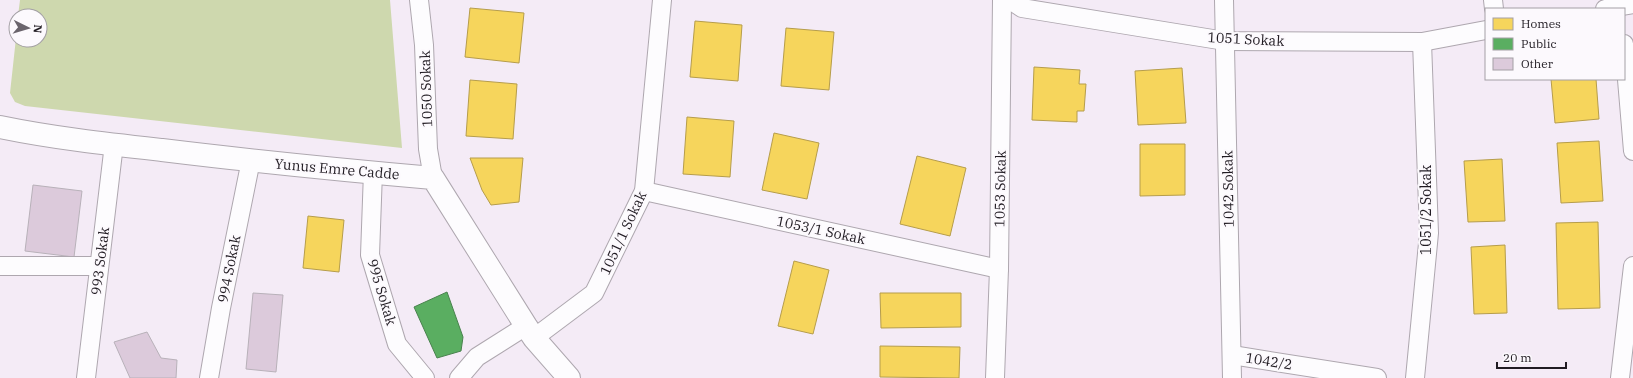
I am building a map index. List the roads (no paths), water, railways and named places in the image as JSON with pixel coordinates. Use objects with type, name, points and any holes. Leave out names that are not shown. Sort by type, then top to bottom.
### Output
[{"type":"street","name":"1050 Sokak","points":[[419,0],[424,45],[428,149],[433,178]]},
{"type":"street","name":"1051/1 Sokak","points":[[459,378],[478,357],[530,332],[594,293],[644,190],[662,0]]},
{"type":"street","name":"1053 Sokak","points":[[995,378],[999,269],[1002,0]]},
{"type":"street","name":"1051 Sokak","points":[[1010,0],[1022,8],[1225,41],[1422,42],[1485,30]]},
{"type":"street","name":"1042 Sokak","points":[[1224,0],[1232,378]]},
{"type":"street","name":"1051/2 Sokak","points":[[1414,378],[1429,233],[1422,42]]},
{"type":"street","points":[[1625,56],[1633,151]]},
{"type":"street","name":"Yunus Emre Cadde","points":[[0,127],[37,135],[300,166],[433,178]]},
{"type":"street","name":"993 Sokak","points":[[86,378],[114,144]]},
{"type":"street","name":"994 Sokak","points":[[209,378],[221,308],[251,160]]},
{"type":"street","name":"995 Sokak","points":[[373,172],[370,255],[397,344],[425,378]]},
{"type":"street","points":[[433,178],[530,332],[569,378]]},
{"type":"street","name":"1053/1 Sokak","points":[[644,190],[999,269]]},
{"type":"street","points":[[0,266],[100,266]]},
{"type":"street","points":[[1620,378],[1633,266]]},
{"type":"street","name":"1042/2","points":[[1232,355],[1378,378]]}]
